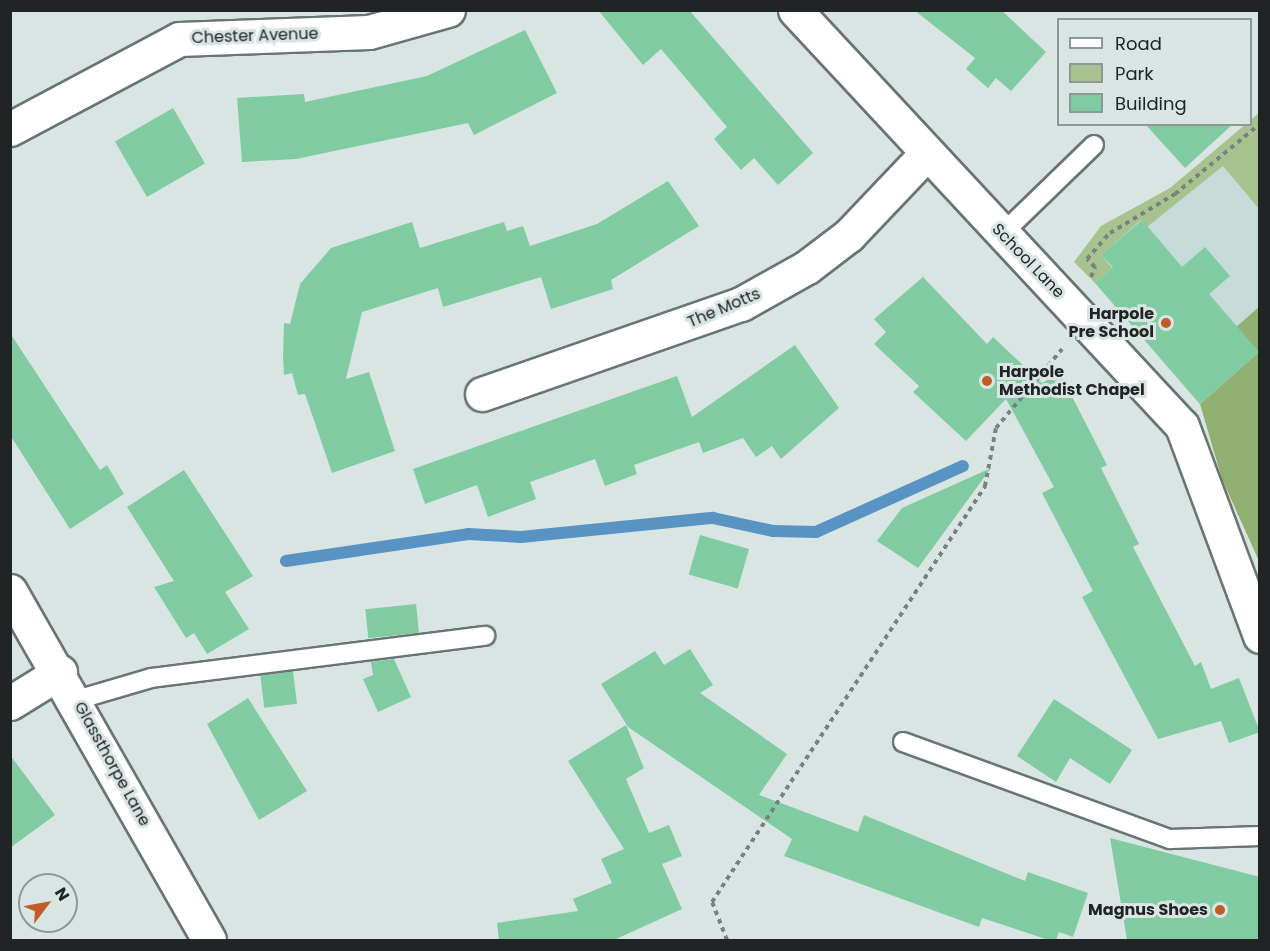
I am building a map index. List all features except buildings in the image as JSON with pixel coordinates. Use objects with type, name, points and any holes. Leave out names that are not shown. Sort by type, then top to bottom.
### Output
[{"type":"street","name":"Chester Avenue","points":[[10,129],[179,39],[369,32],[448,10]]},
{"type":"street","name":"School Lane","points":[[795,10],[926,154],[1072,306],[1182,426],[1260,636]]},
{"type":"street","name":"The Motts","points":[[482,394],[741,304],[807,267],[849,235],[926,154]]},
{"type":"street","name":"Glassthorpe Lane","points":[[10,591],[76,700],[209,940]]},
{"type":"street","points":[[10,703],[60,672]]},
{"type":"lane","points":[[1002,234],[1094,145]]},
{"type":"lane","points":[[76,700],[151,678],[485,636]]},
{"type":"lane","points":[[903,742],[1170,838],[1260,836]]},
{"type":"path","points":[[727,940],[712,902],[986,486],[996,428],[1067,342],[1072,306],[1095,267],[1087,259],[1110,233],[1174,194],[1260,124]]},
{"type":"shaded area","points":[[1223,166],[1259,209],[1259,307],[1237,327],[1259,352],[1199,404],[1095,283],[1105,259],[1101,255],[1142,220],[1148,226]]},
{"type":"green space","points":[[1259,113],[1259,209],[1223,166],[1147,227],[1141,220],[1101,255],[1112,268],[1095,283],[1074,262],[1101,226],[1170,188],[1244,126],[1252,126],[1252,119]]},
{"type":"green space","points":[[1259,307],[1259,352],[1236,327]]},
{"type":"green space","points":[[1259,352],[1259,561],[1222,479],[1200,404]]},
{"type":"waterway","points":[[286,561],[468,534],[521,537],[713,518],[773,531],[816,532],[963,466]]},
{"type":"place","name":"Harpole Pre School","points":[[1166,323]]},
{"type":"place","name":"Harpole Methodist Chapel","points":[[987,381]]},
{"type":"place","name":"Magnus Shoes","points":[[1220,910]]}]
